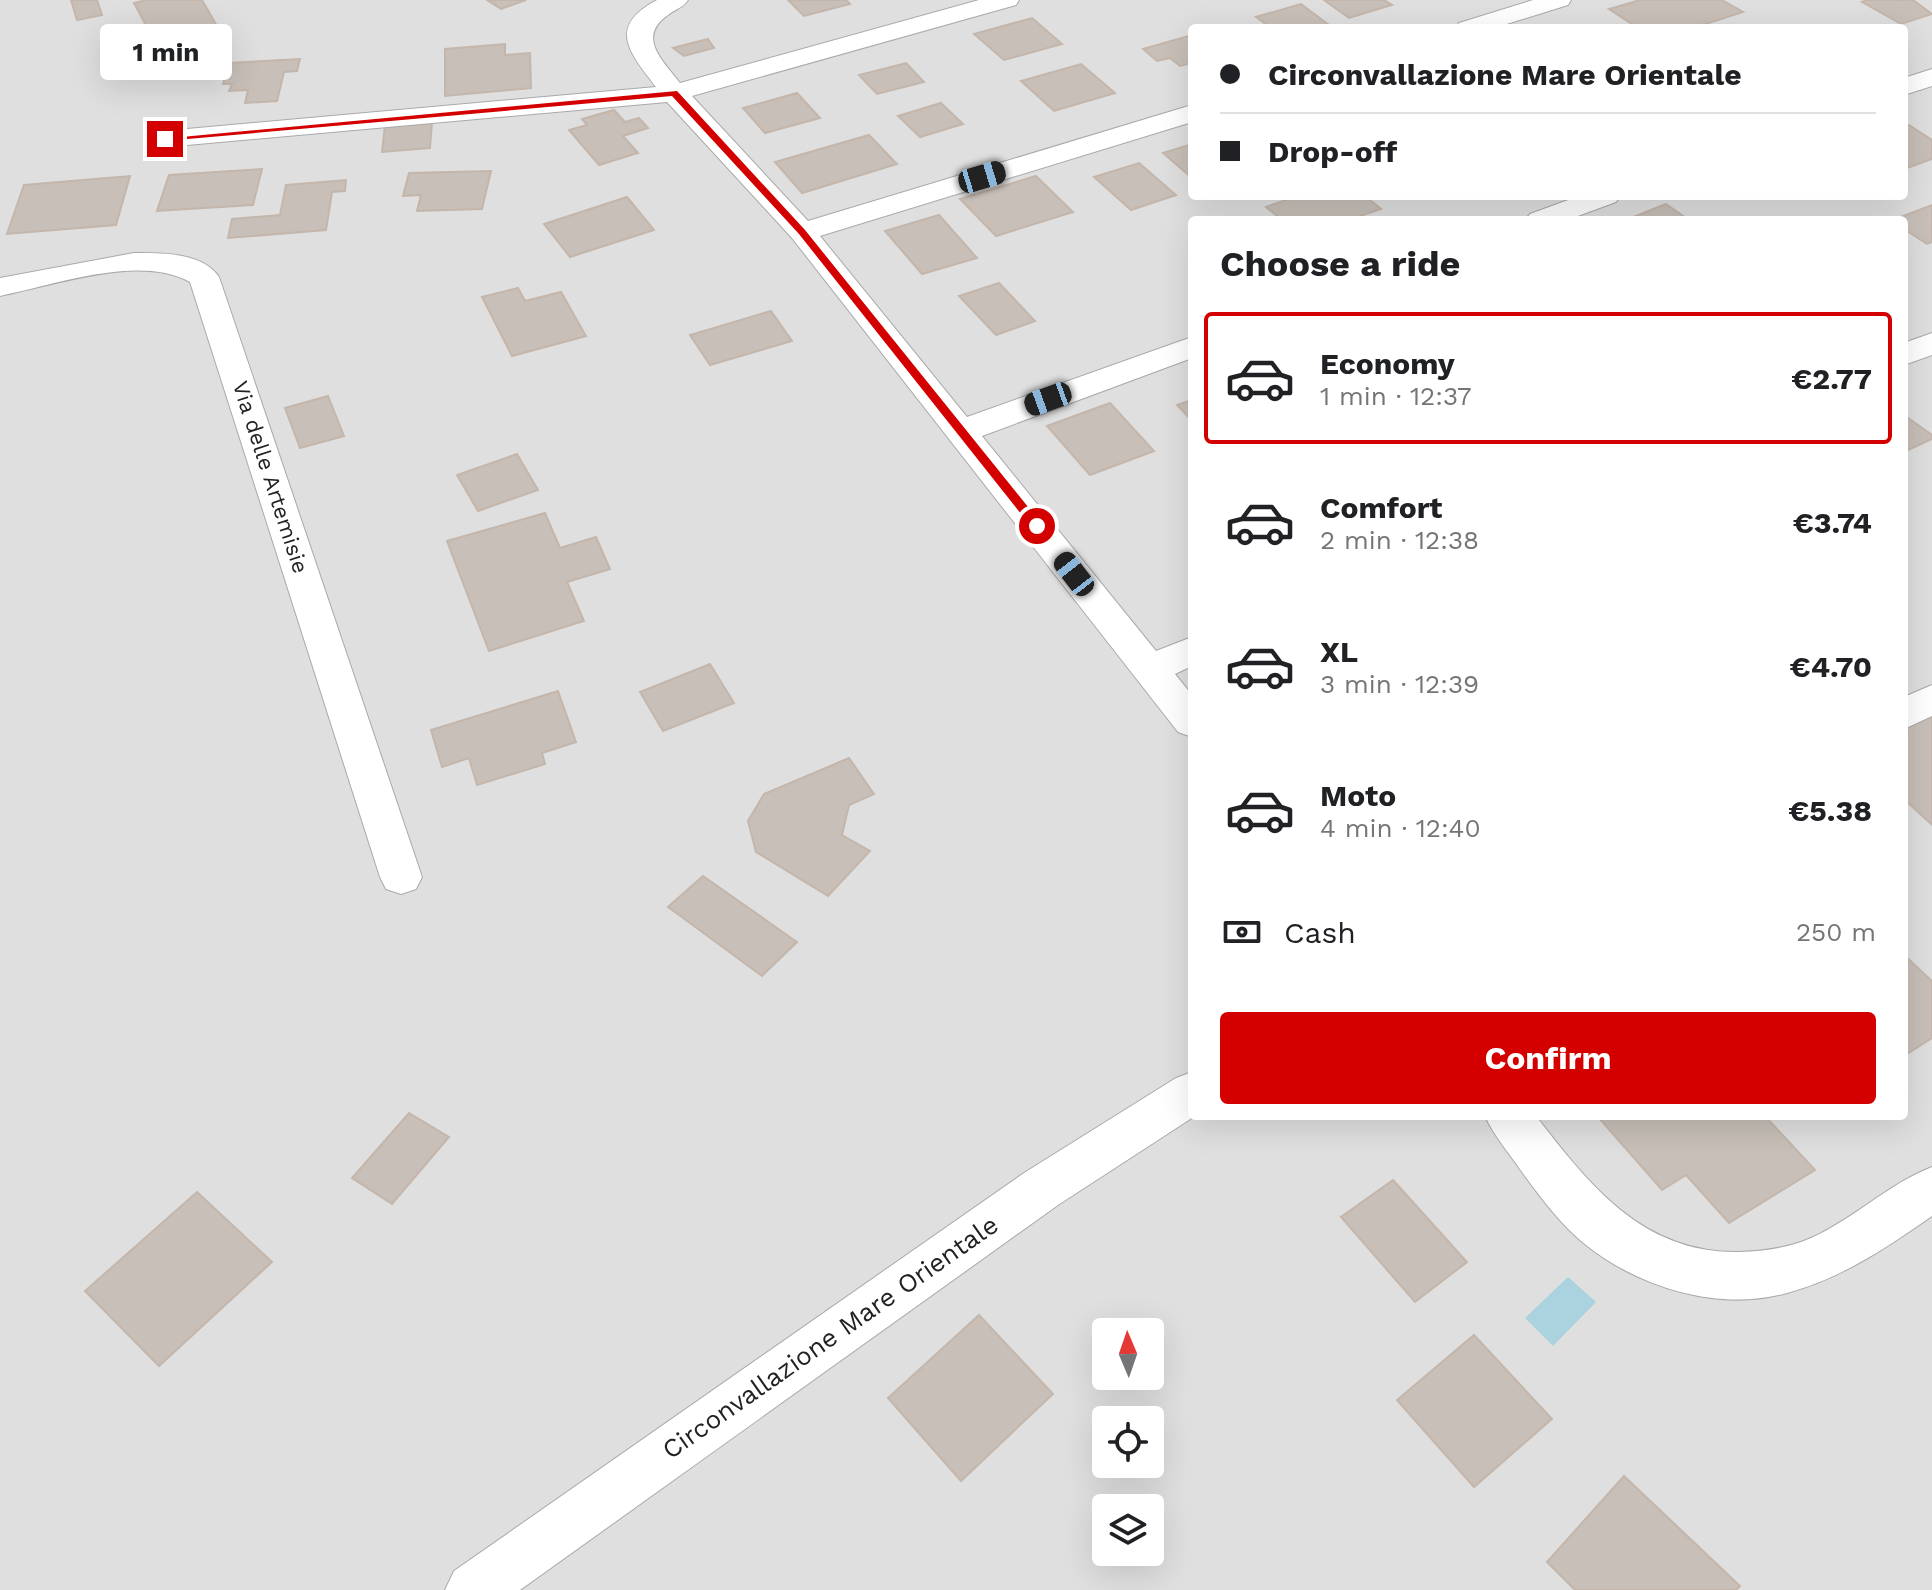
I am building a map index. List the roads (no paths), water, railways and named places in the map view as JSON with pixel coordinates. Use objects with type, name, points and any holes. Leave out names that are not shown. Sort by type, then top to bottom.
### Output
[{"type":"street","points":[[676,0],[647,19],[638,38],[642,51],[674,93],[802,232],[1188,717]]},
{"type":"street","points":[[165,139],[674,93],[1007,0]]},
{"type":"street","points":[[1481,24],[1559,0]]},
{"type":"street","points":[[1908,86],[1932,77]]},
{"type":"street","points":[[802,232],[1188,114]]},
{"type":"street","points":[[1551,216],[1595,200]]},
{"type":"street","name":"Via delle Artemisie","points":[[0,287],[132,263],[180,265],[204,277],[401,877]]},
{"type":"street","points":[[1908,353],[1932,343]]},
{"type":"street","points":[[962,431],[1188,348]]},
{"type":"street","points":[[1149,669],[1188,653]]},
{"type":"street","points":[[1908,712],[1932,699]]},
{"type":"street","name":"Circonvallazione Mare Orientale","points":[[473,1590],[1041,1189],[1188,1096]]},
{"type":"street","points":[[1511,1120],[1601,1228],[1636,1251],[1683,1270],[1730,1276],[1785,1271],[1826,1256],[1932,1189]]},
{"type":"water","points":[[1568,1277],[1596,1302],[1553,1346],[1525,1318]]}]
